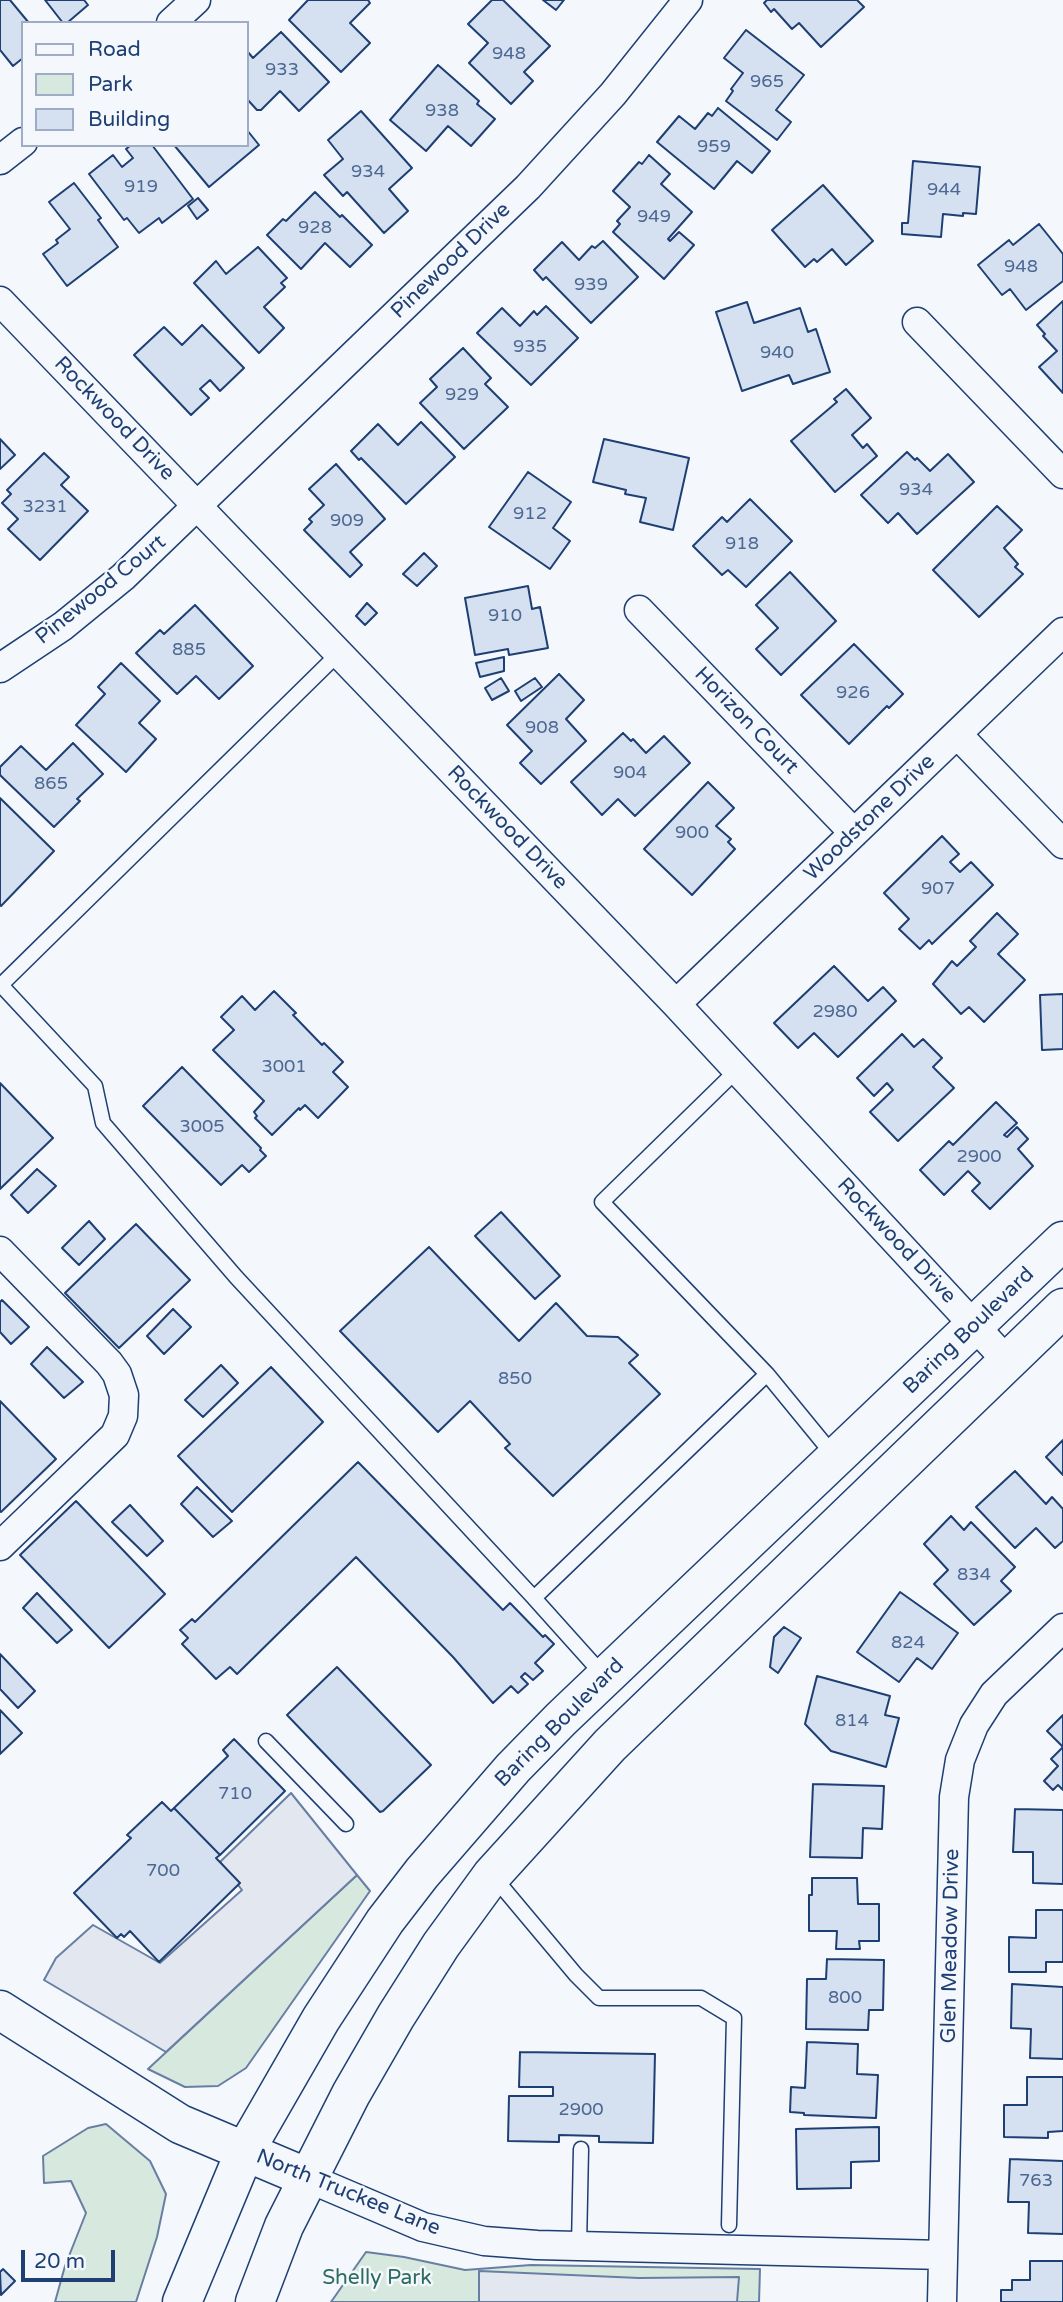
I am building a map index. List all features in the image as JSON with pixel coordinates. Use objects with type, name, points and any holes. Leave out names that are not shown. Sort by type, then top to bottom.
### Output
[{"type":"main road","name":"Baring Boulevard","points":[[182,2302],[245,2151],[321,2019],[385,1921],[460,1827],[513,1768],[605,1677],[1063,1241]]},
{"type":"main road","points":[[256,2302],[284,2226],[351,2094],[441,1945],[492,1875],[610,1745],[1063,1308]]},
{"type":"main road","name":"North Truckee Lane","points":[[0,2010],[180,2124],[307,2178]]},
{"type":"street","points":[[173,21],[196,0]]},
{"type":"street","name":"Pinewood Drive","points":[[198,506],[528,187],[614,94],[688,0]]},
{"type":"street","points":[[0,160],[21,144]]},
{"type":"street","name":"Rockwood Drive","points":[[0,301],[677,1004],[1007,1362]]},
{"type":"street","points":[[917,322],[1063,474]]},
{"type":"street","name":"Pinewood Court","points":[[0,668],[63,626],[123,577],[198,506]]},
{"type":"street","name":"Horizon Court","points":[[639,610],[854,833]]},
{"type":"street","name":"Woodstone Drive","points":[[677,1004],[1063,632]]},
{"type":"street","points":[[957,734],[1063,844]]},
{"type":"street","points":[[0,1251],[109,1363],[117,1374],[124,1395],[122,1416],[115,1435],[0,1546]]},
{"type":"street","name":"Glen Meadow Drive","points":[[943,2302],[954,1797],[960,1760],[974,1725],[994,1694],[1063,1628]]},
{"type":"street","name":"North Truckee Lane","points":[[307,2178],[423,2227],[484,2241],[579,2246],[943,2255]]},
{"type":"lane","points":[[339,653],[1,985],[95,1086],[103,1123],[236,1278],[605,1677]]},
{"type":"lane","points":[[737,1070],[603,1202],[767,1374],[836,1458]]},
{"type":"lane","points":[[534,1598],[767,1374]]},
{"type":"lane","points":[[266,1741],[346,1824]]},
{"type":"lane","points":[[492,1875],[599,1998],[701,1998],[734,2018],[729,2225]]},
{"type":"lane","points":[[579,2246],[581,2149]]},
{"type":"green space","points":[[357,1875],[370,1891],[246,2068],[218,2086],[185,2087],[148,2069]]},
{"type":"green space","points":[[106,2124],[150,2161],[166,2194],[157,2237],[136,2302],[55,2302],[65,2266],[86,2213],[71,2181],[44,2183],[43,2156],[88,2128]]},
{"type":"green space","name":"Shelly Park","points":[[366,2252],[465,2270],[531,2265],[760,2269],[759,2302],[331,2302]]},
{"type":"shaded area","points":[[291,1793],[357,1875],[166,2052],[44,1980],[56,1958],[93,1925],[160,1963],[242,1890],[220,1862]]},
{"type":"shaded area","points":[[479,2271],[639,2278],[739,2277],[737,2302],[479,2302]]},
{"type":"building","points":[[0,0],[10,0],[27,21],[21,21],[21,60],[13,66],[0,50]]},
{"type":"building","points":[[45,0],[84,0],[88,5],[69,21],[61,21]]},
{"type":"building","points":[[308,0],[368,0],[370,3],[350,23],[370,43],[341,72],[289,20]]},
{"type":"building","points":[[492,0],[503,0],[550,46],[524,72],[533,81],[511,104],[469,63],[488,43],[468,24]]},
{"type":"building","points":[[543,0],[564,0],[556,10]]},
{"type":"building","points":[[767,0],[857,0],[864,7],[821,47],[799,23],[792,29],[774,9],[771,12],[764,3]]},
{"type":"building","points":[[746,30],[804,75],[776,110],[791,122],[777,140],[726,101],[743,73],[724,58]]},
{"type":"building","points":[[281,32],[329,82],[299,111],[280,91],[261,110],[257,110],[248,100],[248,52],[253,58]]},
{"type":"building","points":[[438,65],[495,119],[471,146],[448,126],[426,151],[390,120]]},
{"type":"building","points":[[718,108],[770,151],[752,173],[737,161],[714,189],[657,142],[679,116],[695,129],[708,113],[712,116]]},
{"type":"building","points":[[361,111],[412,168],[389,189],[408,211],[384,233],[347,192],[343,196],[324,175],[343,159],[328,140]]},
{"type":"building","points":[[248,131],[259,145],[209,187],[176,147],[248,147]]},
{"type":"building","points":[[154,147],[193,199],[162,223],[159,218],[139,233],[127,218],[124,220],[89,174],[113,155],[122,167],[133,158],[126,149]]},
{"type":"building","points":[[649,155],[670,174],[661,184],[692,212],[668,239],[670,241],[679,232],[694,245],[664,279],[613,232],[620,224],[617,221],[630,207],[613,191],[639,162],[642,164]]},
{"type":"building","points":[[913,161],[980,167],[976,214],[943,214],[941,237],[902,234],[902,223],[908,223]]},
{"type":"building","points":[[74,183],[101,218],[98,220],[118,247],[67,286],[43,254],[58,243],[56,240],[70,229],[49,202]]},
{"type":"building","points":[[823,185],[873,241],[846,265],[832,249],[817,262],[814,259],[805,267],[772,230]]},
{"type":"building","points":[[315,192],[372,245],[350,267],[325,243],[301,269],[267,235],[283,219],[286,221]]},
{"type":"building","points":[[198,198],[208,210],[197,219],[188,206]]},
{"type":"building","points":[[1039,224],[1063,254],[1063,281],[1026,310],[1010,289],[1002,295],[978,265],[1009,240],[1013,245]]},
{"type":"building","points":[[603,241],[638,277],[591,323],[546,277],[543,280],[534,270],[562,242],[579,260],[592,246],[595,248]]},
{"type":"building","points":[[258,247],[287,278],[281,283],[285,287],[264,307],[284,328],[259,353],[194,283],[216,261],[226,274]]},
{"type":"building","points":[[1063,301],[1063,393],[1039,367],[1057,351],[1037,325]]},
{"type":"building","points":[[747,302],[754,323],[800,308],[808,332],[816,329],[830,372],[793,384],[789,375],[742,391],[716,312]]},
{"type":"building","points":[[546,306],[578,338],[531,385],[477,333],[502,308],[520,326],[534,311],[537,315]]},
{"type":"building","points":[[202,325],[244,368],[220,391],[210,380],[200,389],[209,398],[191,415],[134,355],[164,327],[182,345]]},
{"type":"building","points":[[463,348],[491,378],[485,384],[508,407],[464,449],[420,403],[437,387],[430,379]]},
{"type":"building","points":[[846,389],[871,418],[852,435],[863,448],[867,444],[877,456],[835,492],[791,441],[837,402],[834,399]]},
{"type":"building","points":[[421,422],[455,457],[406,504],[351,451],[378,424],[398,445]]},
{"type":"building","points":[[0,439],[15,455],[0,469]]},
{"type":"building","points":[[604,439],[689,458],[673,530],[640,522],[646,498],[625,494],[626,490],[593,482]]},
{"type":"building","points":[[907,452],[930,471],[948,454],[974,482],[917,534],[898,513],[888,523],[861,495]]},
{"type":"building","points":[[44,453],[69,477],[61,485],[88,511],[40,560],[8,529],[18,519],[2,503],[11,494],[7,490]]},
{"type":"building","points":[[336,464],[385,519],[350,552],[362,565],[350,577],[304,530],[312,522],[309,519],[324,505],[309,489]]},
{"type":"building","points":[[528,472],[571,502],[553,528],[570,541],[550,569],[489,527]]},
{"type":"building","points":[[750,499],[792,541],[746,587],[728,570],[722,575],[693,546],[722,517],[727,522]]},
{"type":"building","points":[[997,506],[1022,530],[1004,548],[1018,564],[1015,567],[1023,574],[979,617],[933,570]]},
{"type":"building","points":[[424,553],[437,566],[417,586],[403,574]]},
{"type":"building","points":[[790,572],[836,621],[781,675],[756,649],[778,628],[756,605]]},
{"type":"building","points":[[528,586],[532,609],[540,607],[548,648],[509,655],[508,649],[475,655],[465,598]]},
{"type":"building","points":[[367,603],[377,613],[365,625],[356,616]]},
{"type":"building","points":[[195,605],[253,666],[219,699],[196,676],[177,694],[136,653],[160,630],[164,634]]},
{"type":"building","points":[[854,644],[903,694],[849,744],[801,695]]},
{"type":"building","points":[[504,657],[504,671],[480,677],[476,663]]},
{"type":"building","points":[[121,663],[160,701],[139,723],[156,739],[126,772],[76,725],[105,694],[98,687]]},
{"type":"building","points":[[559,674],[584,700],[566,719],[586,741],[541,784],[520,763],[532,751],[507,725]]},
{"type":"building","points":[[501,678],[509,691],[492,700],[485,688]]},
{"type":"building","points":[[535,678],[542,687],[521,701],[515,691]]},
{"type":"building","points":[[623,733],[646,753],[664,736],[690,763],[635,816],[618,799],[602,815],[571,782]]},
{"type":"building","points":[[73,743],[103,774],[77,799],[80,801],[54,827],[0,775],[0,767],[21,746],[46,770]]},
{"type":"building","points":[[708,782],[734,808],[716,826],[731,839],[728,842],[735,849],[692,895],[644,849]]},
{"type":"building","points":[[0,798],[54,851],[1,906],[0,905]]},
{"type":"building","points":[[942,836],[959,854],[950,862],[960,872],[971,862],[993,885],[932,944],[929,940],[920,949],[899,929],[909,919],[884,893]]},
{"type":"building","points":[[997,913],[1018,934],[998,954],[1025,980],[984,1022],[969,1007],[961,1014],[933,984],[952,961],[957,966],[976,947],[970,941]]},
{"type":"building","points":[[834,966],[868,1001],[883,987],[896,1001],[838,1057],[814,1033],[798,1048],[774,1023]]},
{"type":"building","points":[[274,991],[322,1045],[324,1043],[343,1062],[333,1072],[348,1087],[318,1118],[305,1105],[272,1135],[255,1118],[257,1116],[254,1112],[264,1101],[213,1050],[234,1030],[221,1017],[242,996],[255,1010]]},
{"type":"building","points":[[1063,994],[1063,1049],[1042,1050],[1040,995]]},
{"type":"building","points":[[902,1034],[914,1047],[923,1039],[942,1058],[933,1067],[954,1088],[898,1141],[870,1112],[893,1090],[887,1083],[874,1096],[857,1078]]},
{"type":"building","points":[[182,1067],[261,1148],[266,1156],[249,1172],[242,1165],[221,1185],[143,1106]]},
{"type":"building","points":[[0,1083],[53,1138],[0,1189]]},
{"type":"building","points":[[996,1102],[1017,1123],[1004,1135],[1007,1137],[1017,1127],[1028,1139],[1018,1149],[1033,1166],[990,1209],[972,1191],[980,1183],[968,1171],[944,1195],[920,1170],[949,1141],[953,1145]]},
{"type":"building","points":[[37,1169],[56,1186],[28,1213],[11,1195]]},
{"type":"building","points":[[501,1212],[560,1276],[535,1299],[475,1236]]},
{"type":"building","points":[[89,1221],[105,1239],[79,1265],[62,1248]]},
{"type":"building","points":[[136,1224],[190,1280],[119,1348],[65,1293]]},
{"type":"building","points":[[429,1247],[519,1341],[556,1303],[587,1336],[618,1337],[638,1355],[629,1363],[660,1394],[553,1496],[505,1448],[510,1444],[470,1401],[438,1432],[340,1331]]},
{"type":"building","points":[[2,1300],[29,1327],[11,1344],[0,1332]]},
{"type":"building","points":[[173,1309],[191,1327],[164,1354],[147,1336]]},
{"type":"building","points":[[47,1347],[83,1382],[64,1398],[31,1364]]},
{"type":"building","points":[[221,1365],[238,1383],[203,1417],[185,1400]]},
{"type":"building","points":[[271,1367],[323,1422],[232,1512],[178,1456]]},
{"type":"building","points":[[0,1401],[56,1459],[1,1512],[0,1511]]},
{"type":"building","points":[[1063,1440],[1063,1475],[1046,1457]]},
{"type":"building","points":[[358,1462],[503,1610],[510,1603],[543,1637],[545,1635],[554,1644],[535,1663],[543,1671],[533,1680],[525,1673],[521,1677],[528,1684],[518,1693],[511,1686],[493,1703],[453,1657],[356,1557],[237,1674],[230,1667],[216,1679],[182,1644],[188,1638],[180,1630],[192,1619],[195,1622]]},
{"type":"building","points":[[1015,1471],[1046,1504],[1052,1497],[1063,1509],[1063,1541],[1055,1548],[1036,1528],[1015,1548],[976,1507]]},
{"type":"building","points":[[197,1487],[232,1521],[213,1537],[181,1504]]},
{"type":"building","points":[[76,1501],[165,1594],[109,1648],[20,1555]]},
{"type":"building","points":[[130,1505],[163,1541],[147,1556],[112,1522]]},
{"type":"building","points":[[951,1516],[964,1530],[971,1522],[1015,1567],[1001,1581],[1011,1591],[974,1625],[934,1584],[948,1570],[924,1544]]},
{"type":"building","points":[[900,1592],[958,1633],[932,1669],[917,1658],[899,1682],[857,1652]]},
{"type":"building","points":[[37,1593],[72,1630],[57,1643],[23,1608]]},
{"type":"building","points":[[784,1627],[801,1638],[778,1673],[770,1667],[774,1637]]},
{"type":"building","points":[[0,1654],[35,1691],[18,1708],[0,1689]]},
{"type":"building","points":[[337,1667],[431,1765],[380,1812],[287,1715]]},
{"type":"building","points":[[817,1676],[890,1696],[885,1715],[899,1718],[886,1767],[831,1751],[805,1724]]},
{"type":"building","points":[[0,1710],[22,1733],[0,1754]]},
{"type":"building","points":[[1063,1715],[1063,1747],[1047,1731]]},
{"type":"building","points":[[234,1739],[285,1791],[220,1855],[174,1808],[228,1756],[223,1750]]},
{"type":"building","points":[[1063,1747],[1063,1790],[1058,1785],[1053,1790],[1044,1781],[1058,1766],[1051,1759]]},
{"type":"building","points":[[813,1784],[884,1786],[882,1829],[863,1828],[862,1858],[810,1857]]},
{"type":"building","points":[[162,1802],[171,1811],[174,1808],[220,1855],[216,1858],[240,1883],[159,1962],[130,1931],[124,1937],[121,1934],[117,1938],[74,1893],[131,1838],[127,1835]]},
{"type":"building","points":[[1015,1809],[1063,1810],[1063,1884],[1033,1883],[1033,1852],[1013,1852]]},
{"type":"building","points":[[812,1878],[857,1878],[858,1904],[879,1904],[879,1941],[859,1941],[860,1949],[836,1949],[837,1931],[809,1931]]},
{"type":"building","points":[[1036,1910],[1063,1910],[1063,1962],[1046,1962],[1046,1972],[1009,1972],[1009,1937],[1036,1938]]},
{"type":"building","points":[[827,1959],[884,1960],[883,2010],[869,2010],[868,2030],[806,2029],[807,1979],[826,1979]]},
{"type":"building","points":[[1012,1984],[1063,1987],[1063,2059],[1030,2058],[1031,2029],[1011,2028]]},
{"type":"building","points":[[807,2042],[858,2044],[857,2074],[878,2075],[876,2118],[790,2112],[791,2087],[805,2088]]},
{"type":"building","points":[[520,2052],[655,2054],[653,2143],[599,2142],[599,2136],[559,2135],[559,2142],[508,2141],[509,2096],[553,2096],[553,2087],[519,2087]]},
{"type":"building","points":[[1027,2077],[1063,2077],[1063,2131],[1048,2132],[1048,2138],[1004,2137],[1004,2105],[1027,2105]]},
{"type":"building","points":[[879,2127],[879,2161],[851,2162],[851,2188],[797,2189],[796,2129]]},
{"type":"building","points":[[1010,2159],[1063,2161],[1063,2234],[1028,2233],[1029,2202],[1008,2202]]},
{"type":"building","points":[[1030,2261],[1063,2261],[1063,2302],[1001,2302],[1001,2290],[1012,2290],[1012,2280],[1030,2280]]},
{"type":"building","points":[[3,2269],[15,2281],[1,2295],[0,2272]]}]
